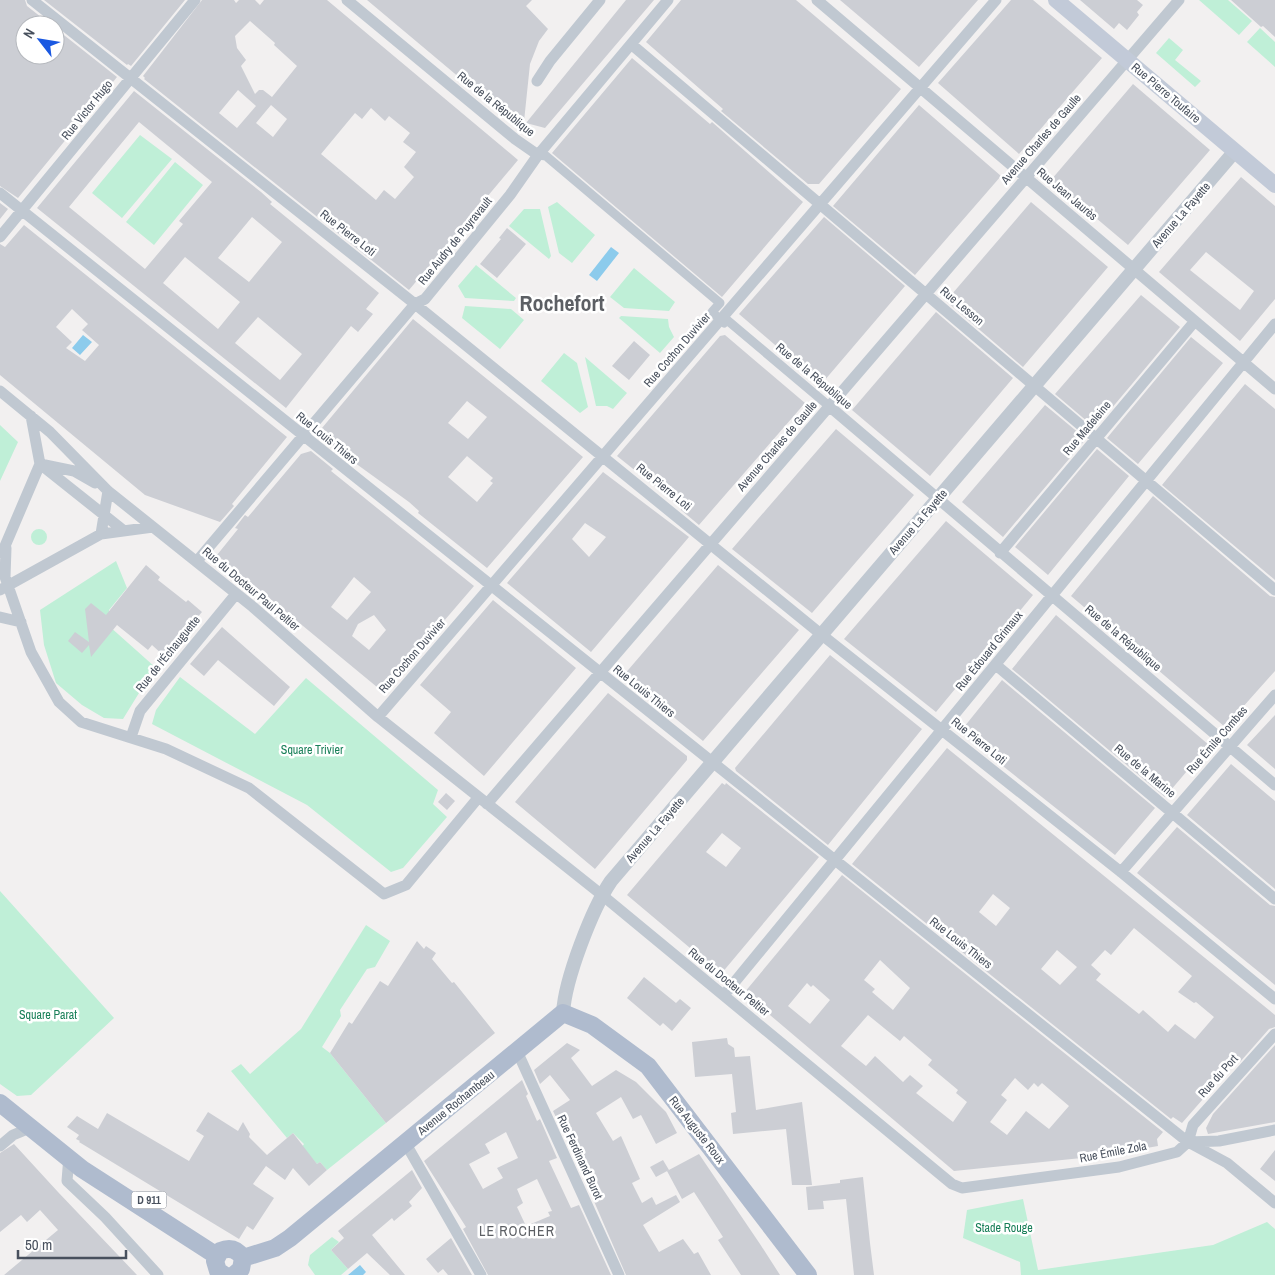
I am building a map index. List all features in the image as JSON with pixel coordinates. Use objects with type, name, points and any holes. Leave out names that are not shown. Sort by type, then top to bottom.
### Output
[{"type":"main road","name":"Rue Pierre Toufaire","points":[[1056,0],[1275,185]]},
{"type":"main road","name":"Avenue Rochambeau","points":[[228,1267],[276,1248],[290,1238],[563,1013]]},
{"type":"main road","name":"Rue Auguste Roux","points":[[563,1013],[592,1025],[648,1066],[808,1275]]},
{"type":"main road","name":"D 911","points":[[0,1103],[30,1128],[69,1156],[86,1161],[206,1235],[228,1267]]},
{"type":"street","name":"Rue Pierre Loti","points":[[32,0],[415,304],[822,635],[1121,872],[1275,1000]]},
{"type":"street","name":"Rue Victor Hugo","points":[[0,237],[195,0]]},
{"type":"street","name":"Rue de la République","points":[[347,0],[515,139],[538,155],[546,156],[720,303],[712,312],[721,320],[724,322],[727,320],[1275,785]]},
{"type":"street","points":[[537,81],[550,61],[600,0]]},
{"type":"street","name":"Rue Audry de Puyravault","points":[[198,561],[415,304],[425,299],[510,195],[538,155],[668,0]]},
{"type":"street","name":"Rue Jean Jaurès","points":[[817,0],[1275,389]]},
{"type":"street","name":"Rue Cochon Duvivier","points":[[378,717],[996,0]]},
{"type":"street","name":"Avenue Charles de Gaulle","points":[[131,737],[174,752],[249,788],[384,894],[407,884],[600,673],[1179,0]]},
{"type":"street","name":"Rue Lesson","points":[[631,44],[1275,590]]},
{"type":"street","name":"Avenue La Fayette","points":[[602,894],[1235,151]]},
{"type":"street","name":"Rue Louis Thiers","points":[[0,193],[712,764],[1188,1142],[1227,1163],[1275,1203]]},
{"type":"street","name":"Rue Madeleine","points":[[1000,553],[1195,321]]},
{"type":"street","name":"Rue Édouard Grimaux","points":[[724,995],[1275,324]]},
{"type":"street","name":"Rue du Docteur Paul Peltier","points":[[0,391],[50,432],[108,491],[198,561],[378,717],[482,801]]},
{"type":"street","points":[[31,416],[40,464],[3,552],[4,587],[22,622],[31,652],[60,702],[81,722],[131,737]]},
{"type":"street","points":[[40,464],[74,471],[108,491],[101,534]]},
{"type":"street","points":[[40,464],[123,530]]},
{"type":"street","points":[[4,587],[101,534],[153,527]]},
{"type":"street","name":"Rue de l'Échauguette","points":[[131,737],[140,711],[236,594]]},
{"type":"street","points":[[0,617],[22,622]]},
{"type":"street","name":"Rue de la Marine","points":[[996,665],[1275,899]]},
{"type":"street","name":"Rue Émile Combes","points":[[1121,872],[1275,695]]},
{"type":"street","name":"Rue du Docteur Peltier","points":[[482,801],[602,894],[952,1184]]},
{"type":"street","points":[[563,1013],[567,984],[602,894]]},
{"type":"street","name":"Rue du Port","points":[[1188,1142],[1193,1125],[1275,1034]]},
{"type":"street","name":"Rue Ferdinand Burot","points":[[517,1051],[619,1275]]},
{"type":"street","points":[[0,1146],[13,1135],[30,1128]]},
{"type":"street","name":"Rue Émile Zola","points":[[952,1184],[962,1188],[1119,1167],[1177,1152],[1188,1142],[1219,1141],[1275,1130]]},
{"type":"street","points":[[406,1144],[481,1275]]},
{"type":"street","points":[[69,1156],[67,1181],[105,1217],[158,1275]]},
{"type":"green space","points":[[1199,0],[1228,0],[1252,21],[1239,35]]},
{"type":"green space","points":[[1260,28],[1275,42],[1275,67],[1247,42]]},
{"type":"green space","points":[[1169,38],[1183,50],[1175,60],[1201,81],[1195,87],[1156,53]]},
{"type":"green space","points":[[140,135],[172,159],[122,218],[92,193]]},
{"type":"green space","points":[[175,162],[203,185],[154,245],[126,222]]},
{"type":"green space","points":[[557,202],[595,235],[572,263],[559,253],[548,207]]},
{"type":"green space","points":[[524,209],[540,209],[551,256],[549,259],[509,226]]},
{"type":"green space","points":[[476,265],[516,298],[514,301],[465,298],[458,286]]},
{"type":"green space","points":[[634,268],[675,302],[669,311],[624,308],[610,297]]},
{"type":"green space","points":[[465,306],[511,309],[524,320],[500,349],[462,318]]},
{"type":"green space","points":[[621,316],[668,319],[669,327],[674,337],[660,353],[619,318]]},
{"type":"green space","points":[[564,353],[577,363],[588,407],[580,413],[541,381]]},
{"type":"green space","points":[[585,357],[627,393],[613,409],[607,406],[596,406]]},
{"type":"green space","points":[[0,425],[18,442],[0,481]]},
{"type":"green space","points":[[39,529],[45,531],[47,537],[45,543],[39,545],[33,543],[31,537],[33,531]]},
{"type":"green space","points":[[116,561],[127,588],[109,610],[109,626],[155,667],[123,719],[104,718],[82,705],[56,683],[44,645],[40,610]]},
{"type":"green space","name":"Square Trivier","points":[[180,677],[255,734],[306,678],[438,790],[433,804],[447,817],[403,868],[391,872],[307,805],[152,724],[156,710]]},
{"type":"green space","name":"Square Parat","points":[[0,891],[114,1018],[31,1095],[17,1096],[0,1084]]},
{"type":"green space","points":[[366,925],[390,941],[375,967],[367,969],[340,1010],[341,1016],[322,1047],[330,1053],[386,1123],[327,1170],[320,1162],[317,1164],[302,1147],[304,1144],[293,1133],[287,1138],[231,1071],[241,1064],[250,1074],[301,1029]]},
{"type":"green space","name":"Stade Rouge","points":[[1023,1199],[1038,1270],[1213,1245],[1267,1222],[1275,1229],[1275,1275],[1021,1275],[1020,1262],[963,1238],[967,1210]]},
{"type":"green space","points":[[332,1237],[339,1242],[331,1250],[348,1269],[341,1275],[315,1275],[308,1265],[310,1255]]},
{"type":"water","points":[[611,247],[619,253],[597,281],[589,275]]},
{"type":"water","points":[[83,335],[92,342],[80,355],[72,348]]},
{"type":"water","points":[[360,1265],[366,1272],[363,1275],[348,1275]]},
{"type":"building","points":[[0,0],[25,0],[27,6],[38,15],[15,15],[15,65],[65,65],[65,36],[117,77],[18,198],[0,186]]},
{"type":"building","points":[[44,0],[185,0],[131,66],[127,65]]},
{"type":"building","points":[[202,0],[234,0],[236,3],[239,0],[255,0],[260,5],[264,0],[327,0],[518,160],[409,290],[144,79],[143,76]],"holes":[[[250,21],[297,66],[272,97],[263,90],[259,90],[255,94],[241,66],[246,60],[237,48],[235,36]],[[238,90],[256,106],[237,128],[219,113]],[[271,105],[287,119],[273,137],[256,123]],[[371,108],[385,121],[389,116],[410,133],[403,142],[416,152],[404,167],[414,177],[395,199],[384,190],[376,200],[321,154],[355,113],[362,119]]]},
{"type":"building","points":[[367,0],[532,0],[526,6],[548,29],[539,41],[530,64],[523,131]]},
{"type":"building","points":[[626,0],[654,0],[545,128],[526,123]]},
{"type":"building","points":[[681,0],[796,0],[901,89],[819,184],[808,184],[721,111],[723,109],[646,42]]},
{"type":"building","points":[[840,0],[978,0],[919,67]]},
{"type":"building","points":[[1011,0],[1033,0],[1102,58],[1019,154],[938,83]]},
{"type":"building","points":[[1080,0],[1137,0],[1143,5],[1137,12],[1139,15],[1127,30],[1119,23],[1114,29]]},
{"type":"building","points":[[1231,0],[1275,0],[1275,37],[1263,26],[1261,27]]},
{"type":"building","points":[[632,58],[710,124],[712,122],[803,202],[722,297],[552,153]]},
{"type":"building","points":[[1133,84],[1210,150],[1128,245],[1051,180]]},
{"type":"building","points":[[134,91],[261,192],[272,202],[270,204],[379,293],[366,309],[373,314],[358,332],[351,326],[286,408],[37,208]],"holes":[[[139,122],[212,182],[179,221],[183,224],[145,269],[69,207]],[[252,217],[282,242],[249,282],[218,258]],[[185,257],[240,302],[218,329],[163,283]],[[258,317],[302,354],[280,380],[235,343]]]},
{"type":"building","points":[[919,105],[1001,176],[915,275],[833,206]]},
{"type":"building","points":[[1241,177],[1275,206],[1275,299],[1240,341],[1159,272]],"holes":[[[1206,252],[1254,291],[1240,310],[1190,270]]]},
{"type":"building","points":[[1031,202],[1108,267],[1023,367],[946,301]]},
{"type":"building","points":[[0,203],[8,209],[0,219]]},
{"type":"building","points":[[824,217],[905,286],[824,381],[817,381],[739,314]]},
{"type":"building","points":[[24,225],[287,437],[232,504],[234,506],[220,522],[145,495],[0,375],[0,244],[5,247]],"holes":[[[72,309],[88,324],[82,330],[99,345],[85,361],[66,348],[72,342],[56,327]]]},
{"type":"building","points":[[507,228],[526,244],[497,278],[480,264],[501,239],[499,238]]},
{"type":"building","points":[[1141,295],[1180,327],[1095,428],[1055,394]]},
{"type":"building","points":[[936,312],[1013,378],[930,476],[852,410]]},
{"type":"building","points":[[413,319],[583,457],[487,568],[418,513],[419,511],[409,502],[344,455],[343,457],[333,450],[337,449],[317,434]],"holes":[[[467,401],[487,417],[468,439],[448,423]],[[467,456],[493,478],[490,481],[493,483],[477,502],[448,477]]]},
{"type":"building","points":[[725,335],[805,403],[699,525],[681,510],[682,508],[617,456],[720,336]]},
{"type":"building","points":[[1191,337],[1223,363],[1138,464],[1107,438]]},
{"type":"building","points":[[634,341],[650,355],[629,380],[612,366]]},
{"type":"building","points":[[1245,384],[1275,409],[1275,580],[1162,485]]},
{"type":"building","points":[[1045,405],[1086,439],[1003,537],[962,502]]},
{"type":"building","points":[[836,429],[914,495],[812,613],[732,549]]},
{"type":"building","points":[[1097,449],[1129,476],[1048,575],[1015,547]]},
{"type":"building","points":[[311,451],[333,469],[331,471],[474,586],[383,692],[217,555],[238,529],[235,528],[245,515],[248,517],[301,454]],"holes":[[[354,577],[371,592],[347,620],[331,607]],[[374,615],[386,630],[369,650],[352,636],[358,624]]]},
{"type":"building","points":[[603,472],[689,537],[591,652],[507,583]],"holes":[[[585,523],[606,537],[589,557],[572,539]]]},
{"type":"building","points":[[1153,496],[1270,596],[1275,597],[1275,671],[1225,727],[1071,596]]},
{"type":"building","points":[[946,521],[1033,595],[936,712],[844,639]]},
{"type":"building","points":[[146,565],[160,577],[158,580],[202,612],[164,656],[152,645],[148,650],[117,625],[91,657],[89,645],[82,653],[68,641],[75,632],[89,642],[85,609],[91,603],[106,615]]},
{"type":"building","points":[[718,565],[799,630],[703,741],[623,676]]},
{"type":"building","points":[[493,600],[576,668],[484,776],[434,733],[451,712],[420,685]]},
{"type":"building","points":[[1056,615],[1209,745],[1165,797],[1012,669]]},
{"type":"building","points":[[222,627],[290,687],[274,706],[218,660],[204,676],[190,664]]},
{"type":"building","points":[[830,655],[922,729],[828,845],[736,771],[735,768]]},
{"type":"building","points":[[1002,680],[1155,808],[1115,855],[960,732]]},
{"type":"building","points":[[608,693],[687,756],[687,760],[595,869],[515,802]]},
{"type":"building","points":[[1275,715],[1275,769],[1247,745]]},
{"type":"building","points":[[947,748],[1275,1015],[1275,1027],[1269,1029],[1240,1062],[1238,1059],[1182,1123],[1173,1117],[1171,1119],[852,864]],"holes":[[[993,894],[1010,908],[996,926],[979,912]],[[1134,928],[1192,976],[1178,992],[1194,1003],[1196,1002],[1214,1017],[1195,1039],[1175,1024],[1168,1032],[1143,1010],[1139,1014],[1096,980],[1101,974],[1091,965],[1105,950],[1111,955]],[[1057,950],[1077,967],[1060,985],[1041,969]]]},
{"type":"building","points":[[1231,764],[1275,801],[1275,889],[1187,815]]},
{"type":"building","points":[[722,783],[725,785],[726,783],[819,857],[721,974],[627,895]],"holes":[[[722,833],[741,848],[726,867],[706,852]]]},
{"type":"building","points":[[446,793],[455,801],[447,810],[438,802]]},
{"type":"building","points":[[1177,827],[1270,905],[1275,906],[1275,985],[1137,873]]},
{"type":"building","points":[[842,875],[1163,1132],[1157,1139],[1158,1146],[1101,1156],[954,1171],[744,993]],"holes":[[[880,960],[910,988],[893,1010],[872,992],[875,989],[864,980]],[[807,983],[811,987],[813,985],[830,1000],[810,1024],[788,1006]],[[868,1015],[900,1041],[904,1036],[932,1060],[928,1065],[958,1090],[956,1093],[967,1102],[953,1122],[916,1093],[923,1086],[910,1075],[903,1082],[875,1056],[866,1066],[841,1046]],[[1015,1078],[1028,1090],[1034,1083],[1038,1087],[1042,1083],[1069,1106],[1049,1129],[1026,1111],[1007,1135],[990,1122],[1007,1100],[1001,1095]]]},
{"type":"building","points":[[417,941],[424,949],[426,946],[436,953],[432,959],[452,983],[454,982],[495,1033],[386,1123],[330,1053],[349,1022],[352,1024],[380,981],[388,986]]},
{"type":"building","points":[[644,977],[676,1003],[680,999],[691,1008],[672,1031],[663,1023],[660,1026],[627,998]]},
{"type":"building","points":[[727,1038],[728,1044],[734,1048],[735,1057],[750,1056],[756,1110],[802,1102],[812,1185],[792,1185],[786,1129],[733,1134],[731,1113],[736,1112],[732,1074],[695,1077],[692,1042]]},
{"type":"building","points":[[567,1043],[580,1050],[571,1058],[592,1086],[616,1070],[636,1082],[666,1112],[677,1133],[656,1144],[641,1115],[633,1119],[621,1097],[596,1113],[613,1141],[621,1136],[640,1179],[632,1183],[642,1203],[652,1197],[656,1205],[676,1195],[680,1202],[643,1225],[659,1252],[683,1239],[694,1254],[698,1252],[711,1275],[626,1275],[593,1199],[596,1198],[553,1111],[570,1100],[550,1075],[540,1084],[534,1070]]},
{"type":"building","points":[[1275,1045],[1275,1122],[1208,1134],[1206,1128],[1213,1114]]},
{"type":"building","points":[[522,1080],[528,1094],[526,1096],[537,1121],[540,1119],[557,1158],[549,1161],[571,1208],[579,1205],[611,1275],[488,1275],[463,1229],[466,1227],[424,1161]],"holes":[[[506,1132],[518,1158],[497,1168],[503,1178],[483,1189],[469,1164],[490,1153],[485,1144]],[[537,1179],[552,1211],[548,1212],[550,1216],[526,1226],[517,1207],[523,1203],[517,1189]]]},
{"type":"building","points":[[208,1112],[238,1131],[243,1122],[250,1134],[249,1137],[267,1155],[293,1133],[317,1164],[320,1162],[327,1170],[309,1186],[293,1168],[285,1180],[266,1166],[253,1184],[274,1198],[253,1230],[247,1226],[239,1239],[79,1142],[76,1139],[79,1135],[67,1127],[77,1116],[98,1129],[107,1113],[189,1161],[204,1136],[196,1131]]},
{"type":"building","points":[[14,1144],[137,1275],[4,1275],[58,1230],[40,1210],[27,1222],[21,1215],[0,1232],[0,1153]]},
{"type":"building","points":[[1275,1150],[1275,1181],[1260,1169]]},
{"type":"building","points":[[699,1154],[780,1275],[741,1275],[718,1240],[723,1237],[694,1192],[682,1199],[667,1171]]},
{"type":"building","points":[[663,1160],[669,1170],[656,1177],[650,1167]]},
{"type":"building","points":[[412,1170],[422,1188],[409,1202],[412,1206],[394,1221],[392,1218],[372,1235],[405,1275],[390,1275],[367,1253],[348,1269],[331,1250],[344,1238],[338,1231]]},
{"type":"building","points":[[863,1177],[874,1275],[854,1275],[846,1199],[823,1201],[824,1209],[808,1210],[806,1187],[840,1183],[840,1180]]},
{"type":"building","points":[[451,1238],[472,1275],[448,1275],[443,1269],[438,1273],[426,1259]]},
{"type":"district","name":"Rochefort","points":[[562,303]]},
{"type":"district","name":"LE ROCHER","points":[[517,1231]]}]
